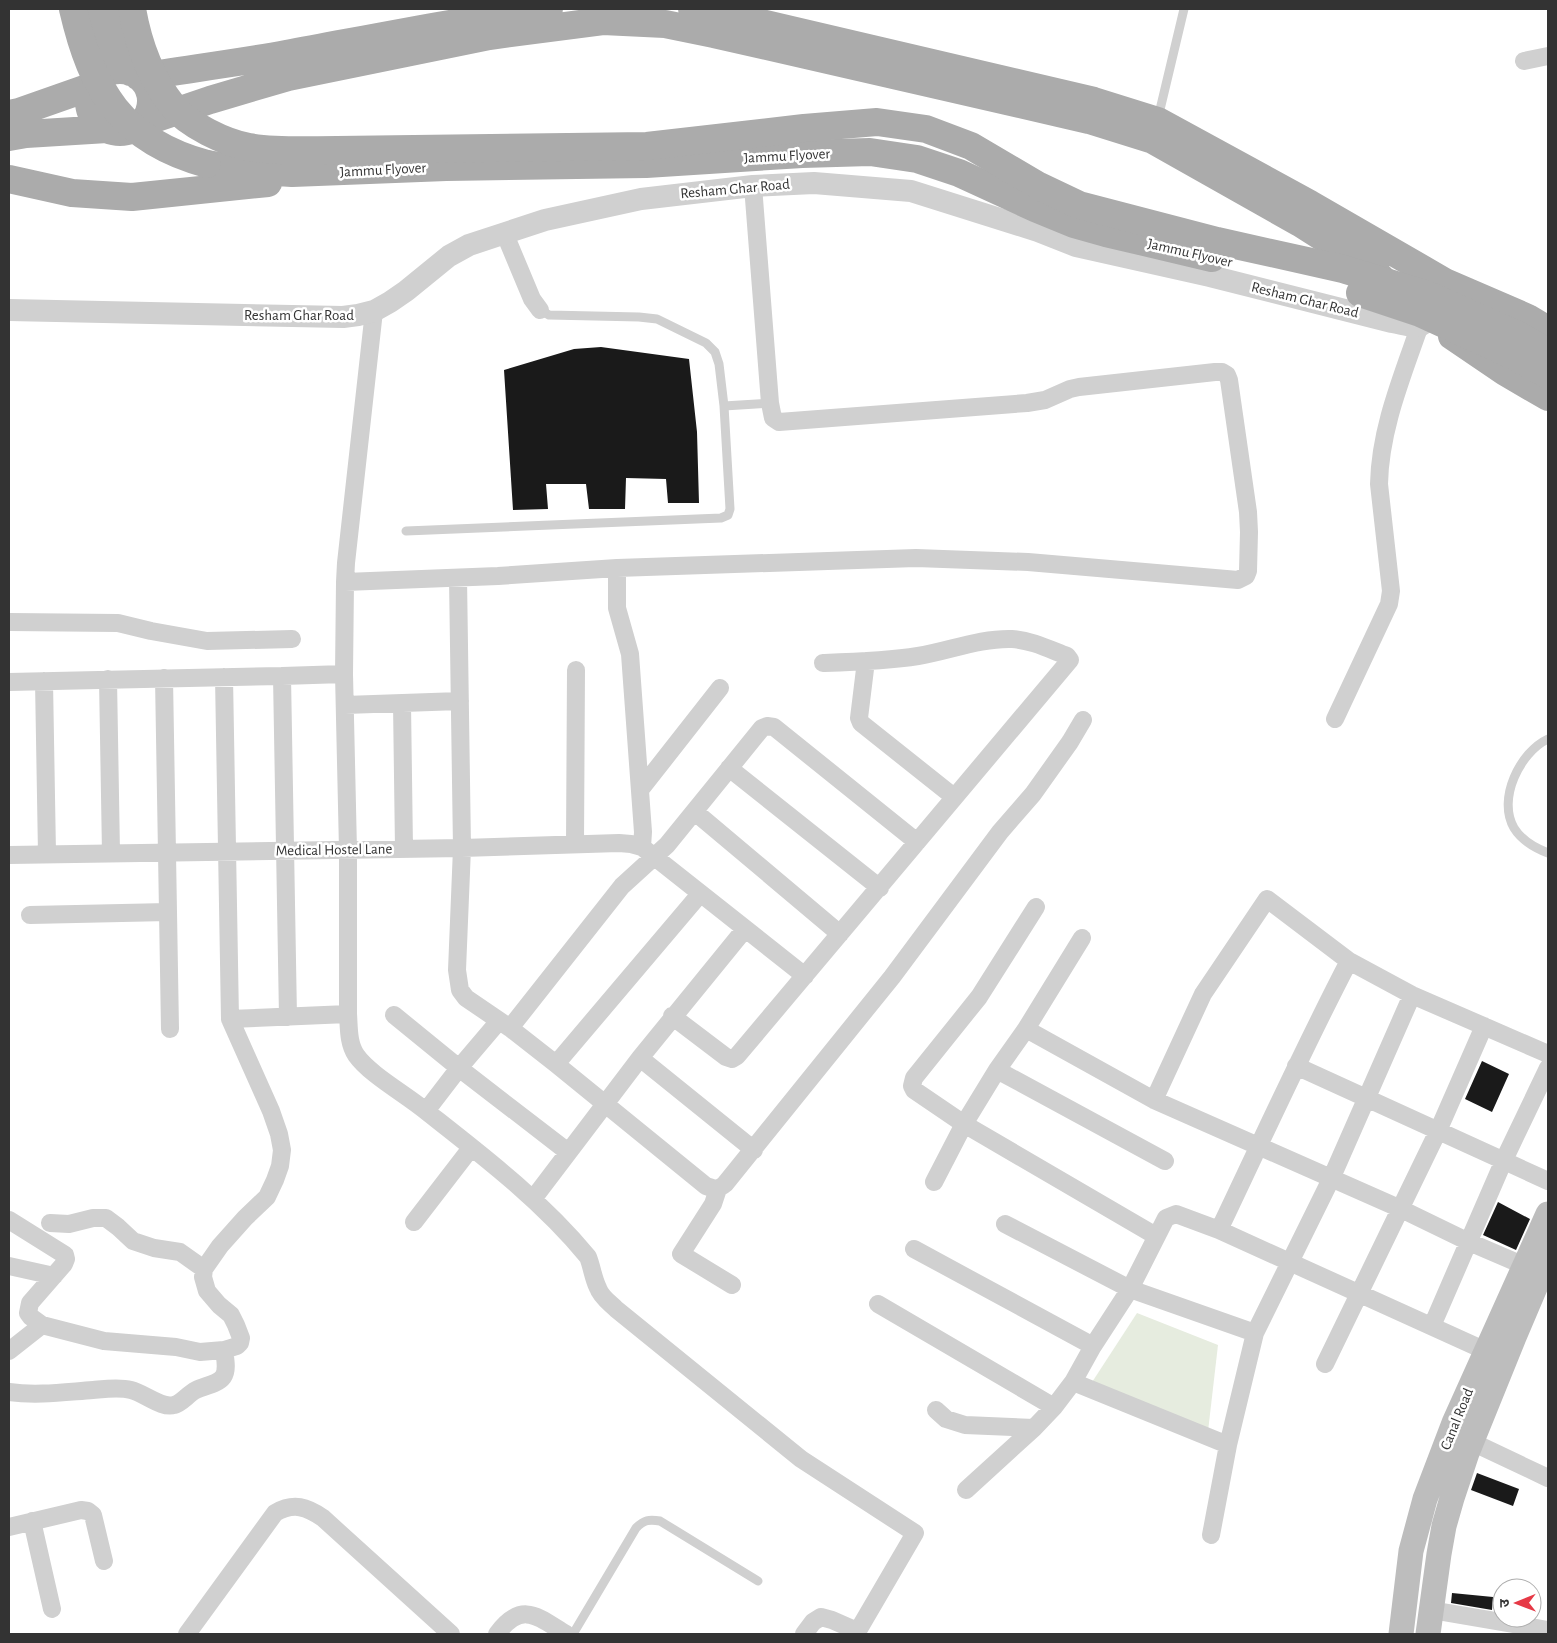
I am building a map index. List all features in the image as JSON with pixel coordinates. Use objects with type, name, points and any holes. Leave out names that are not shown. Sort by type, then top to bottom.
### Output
[{"type":"main road","name":"Jammu Flyover","points":[[73,9],[78,33],[93,73],[106,98],[128,124],[152,143],[183,158],[207,164],[246,170],[292,173],[446,167],[646,164],[802,154],[870,152],[917,159],[959,173],[1074,224],[1212,258],[1342,287],[1420,313],[1512,355],[1548,375]]},
{"type":"main road","points":[[97,9],[105,51],[98,81],[90,95],[90,106],[99,124],[116,132],[125,132],[134,129],[142,123],[148,115],[151,105],[150,94],[146,85],[135,74],[124,48],[117,9]]},
{"type":"main road","name":"Jammu Flyover","points":[[132,9],[144,54],[159,87],[174,108],[201,128],[218,137],[248,147],[289,150],[337,150],[647,146],[804,128],[877,122],[926,129],[971,146],[1039,186],[1078,205],[1217,241],[1343,268],[1419,292],[1520,336],[1548,352]]},
{"type":"main road","points":[[9,114],[19,112],[98,81],[111,72],[120,70],[135,74],[285,54],[488,16],[553,9]]},
{"type":"main road","points":[[692,9],[723,11],[1094,101],[1158,121],[1310,204],[1445,282],[1528,318],[1548,330]]},
{"type":"main road","points":[[142,123],[210,100],[288,77],[489,36],[603,21],[665,24],[1089,120],[1153,140],[1300,223],[1371,268],[1424,323],[1548,397]]},
{"type":"main road","points":[[9,137],[26,134],[108,129]]},
{"type":"main road","points":[[9,179],[72,193],[132,197],[266,184],[292,173]]},
{"type":"main road","name":"Canal Road","points":[[1401,1634],[1411,1550],[1425,1499],[1454,1423],[1548,1214]]},
{"type":"main road","name":"Canal Road","points":[[1430,1622],[1444,1526],[1452,1498],[1514,1336],[1548,1257]]},
{"type":"street","points":[[1524,61],[1548,56]]},
{"type":"street","name":"Resham Ghar Road","points":[[9,310],[343,318],[374,311],[390,302],[449,256],[469,244],[544,220],[641,198],[753,186],[814,183],[911,191],[1038,231],[1076,246],[1210,276],[1392,322],[1413,326],[1424,323]]},
{"type":"street","points":[[345,582],[458,578],[617,568],[916,558],[1028,562],[1238,580],[1246,576],[1248,571],[1248,512],[1229,380],[1227,375],[1222,372],[1079,387],[1046,400],[1027,403],[779,422],[773,418],[770,403],[753,186]]},
{"type":"street","points":[[504,232],[532,299],[540,310]]},
{"type":"street","points":[[1335,719],[1390,604],[1379,484],[1381,452],[1398,388],[1424,323],[1445,282]]},
{"type":"street","points":[[374,311],[345,582],[344,674],[348,850],[348,1014],[354,1052],[364,1065],[426,1111],[533,1199],[588,1257],[598,1289],[616,1309],[801,1458],[914,1533],[878,1598],[856,1632],[832,1620],[821,1617],[813,1622],[804,1634]]},
{"type":"street","points":[[617,568],[617,608],[630,648],[643,832],[648,852],[805,976]]},
{"type":"street","points":[[458,578],[462,848],[458,981],[460,990],[466,998],[556,1064],[706,1186],[718,1189]]},
{"type":"street","points":[[9,622],[118,623],[207,641],[292,639]]},
{"type":"street","points":[[672,1016],[726,1057],[732,1059],[737,1056],[1070,660],[1033,643],[1014,639],[992,640],[919,656],[823,663]]},
{"type":"street","points":[[866,661],[859,718],[861,723],[954,797]]},
{"type":"street","points":[[575,844],[576,670]]},
{"type":"street","points":[[9,682],[344,674]]},
{"type":"street","points":[[282,676],[288,1017]]},
{"type":"street","points":[[9,1220],[65,1255],[66,1262],[30,1302],[28,1308],[31,1317],[42,1325],[104,1341],[176,1347],[200,1352],[224,1350],[237,1346],[240,1343],[241,1338],[231,1315],[207,1291],[203,1277],[204,1269],[220,1246],[266,1197],[278,1173],[282,1150],[272,1111],[230,1019],[224,677]]},
{"type":"street","points":[[164,678],[170,1030]]},
{"type":"street","points":[[108,679],[111,853]]},
{"type":"street","points":[[44,681],[47,854]]},
{"type":"street","points":[[640,790],[720,688]]},
{"type":"street","points":[[345,705],[460,702]]},
{"type":"street","points":[[402,703],[404,849]]},
{"type":"street","points":[[732,1285],[681,1254],[713,1204],[718,1189],[725,1184],[754,1150],[892,977],[1000,832],[1033,794],[1070,742],[1083,720]]},
{"type":"street","points":[[426,1111],[459,1068],[505,1025],[622,886],[648,852],[667,846],[762,728],[767,726],[774,727],[917,842]]},
{"type":"street","points":[[729,768],[880,888]]},
{"type":"street","points":[[695,812],[840,934]]},
{"type":"street","name":"Medical Hostel Lane","points":[[9,855],[462,848],[619,843],[631,844],[648,852]]},
{"type":"street","points":[[556,1064],[700,894]]},
{"type":"street","points":[[1154,1100],[1203,994],[1267,899],[1349,961],[1412,994],[1548,1054]]},
{"type":"street","points":[[1036,907],[979,997],[914,1078],[912,1086],[914,1090],[964,1124],[1156,1236]]},
{"type":"street","points":[[30,915],[168,912]]},
{"type":"street","points":[[533,1199],[672,1016],[745,929]]},
{"type":"street","points":[[934,1182],[964,1124],[1082,938]]},
{"type":"street","points":[[1219,1230],[1296,1066],[1349,961]]},
{"type":"street","points":[[1211,1534],[1228,1446],[1255,1333],[1331,1179],[1412,994]]},
{"type":"street","points":[[230,1019],[348,1014]]},
{"type":"street","points":[[394,1015],[568,1152]]},
{"type":"street","points":[[1326,1364],[1438,1132],[1484,1026]]},
{"type":"street","points":[[1026,1029],[1154,1100],[1525,1266]]},
{"type":"street","points":[[640,1058],[754,1150]]},
{"type":"street","points":[[1296,1066],[1548,1181]]},
{"type":"street","points":[[1432,1326],[1504,1160],[1548,1068]]},
{"type":"street","points":[[997,1070],[1165,1161]]},
{"type":"street","points":[[414,1222],[471,1148]]},
{"type":"street","points":[[966,1490],[1034,1428],[1054,1407],[1073,1382],[1093,1346],[1130,1288],[1166,1218],[1176,1214],[1219,1230],[1486,1351]]},
{"type":"street","points":[[50,1223],[69,1224],[93,1218],[106,1218],[132,1241],[154,1248],[180,1252],[204,1269]]},
{"type":"street","points":[[1005,1224],[1130,1288],[1255,1333]]},
{"type":"street","points":[[914,1249],[1093,1346]]},
{"type":"street","points":[[9,1266],[54,1276]]},
{"type":"street","points":[[878,1304],[1054,1407]]},
{"type":"street","points":[[9,1351],[42,1325]]},
{"type":"street","points":[[9,1392],[40,1394],[117,1388],[131,1390],[168,1406],[175,1405],[194,1391],[220,1380],[224,1376],[226,1369],[224,1350]]},
{"type":"street","points":[[1073,1382],[1228,1446]]},
{"type":"street","points":[[936,1410],[946,1419],[965,1425],[1034,1428]]},
{"type":"street","points":[[1472,1442],[1548,1478]]},
{"type":"street","points":[[187,1634],[275,1513],[284,1508],[297,1507],[309,1509],[323,1518],[451,1634]]},
{"type":"street","points":[[9,1527],[81,1510],[88,1511],[93,1515],[104,1561]]},
{"type":"street","points":[[32,1521],[52,1609]]},
{"type":"street","points":[[497,1634],[504,1625],[515,1617],[526,1614],[536,1615],[566,1634]]},
{"type":"street","points":[[1430,1622],[1548,1630]]},
{"type":"lane","points":[[1158,121],[1184,10]]},
{"type":"lane","points":[[406,531],[721,518],[728,515],[730,509],[724,406],[719,364],[715,352],[706,343],[657,319],[549,315],[540,310]]},
{"type":"lane","points":[[724,406],[770,403]]},
{"type":"lane","points":[[1548,739],[1531,751],[1519,767],[1512,783],[1509,806],[1510,818],[1514,828],[1533,847],[1548,853]]},
{"type":"lane","points":[[573,1634],[636,1528],[642,1522],[650,1519],[660,1521],[758,1581]]},
{"type":"shaded area","points":[[1137,1313],[1218,1345],[1207,1440],[1085,1393]]},
{"type":"building","points":[[601,347],[689,359],[697,432],[699,503],[668,503],[666,479],[626,478],[625,509],[589,509],[586,484],[546,484],[548,509],[513,510],[504,370],[574,349]]},
{"type":"building","points":[[1482,1061],[1509,1074],[1492,1112],[1465,1099]]},
{"type":"building","points":[[1498,1202],[1530,1219],[1516,1250],[1483,1235]]},
{"type":"building","points":[[1477,1473],[1519,1489],[1513,1506],[1471,1490]]},
{"type":"building","points":[[1452,1593],[1492,1597],[1492,1610],[1451,1603]]}]
